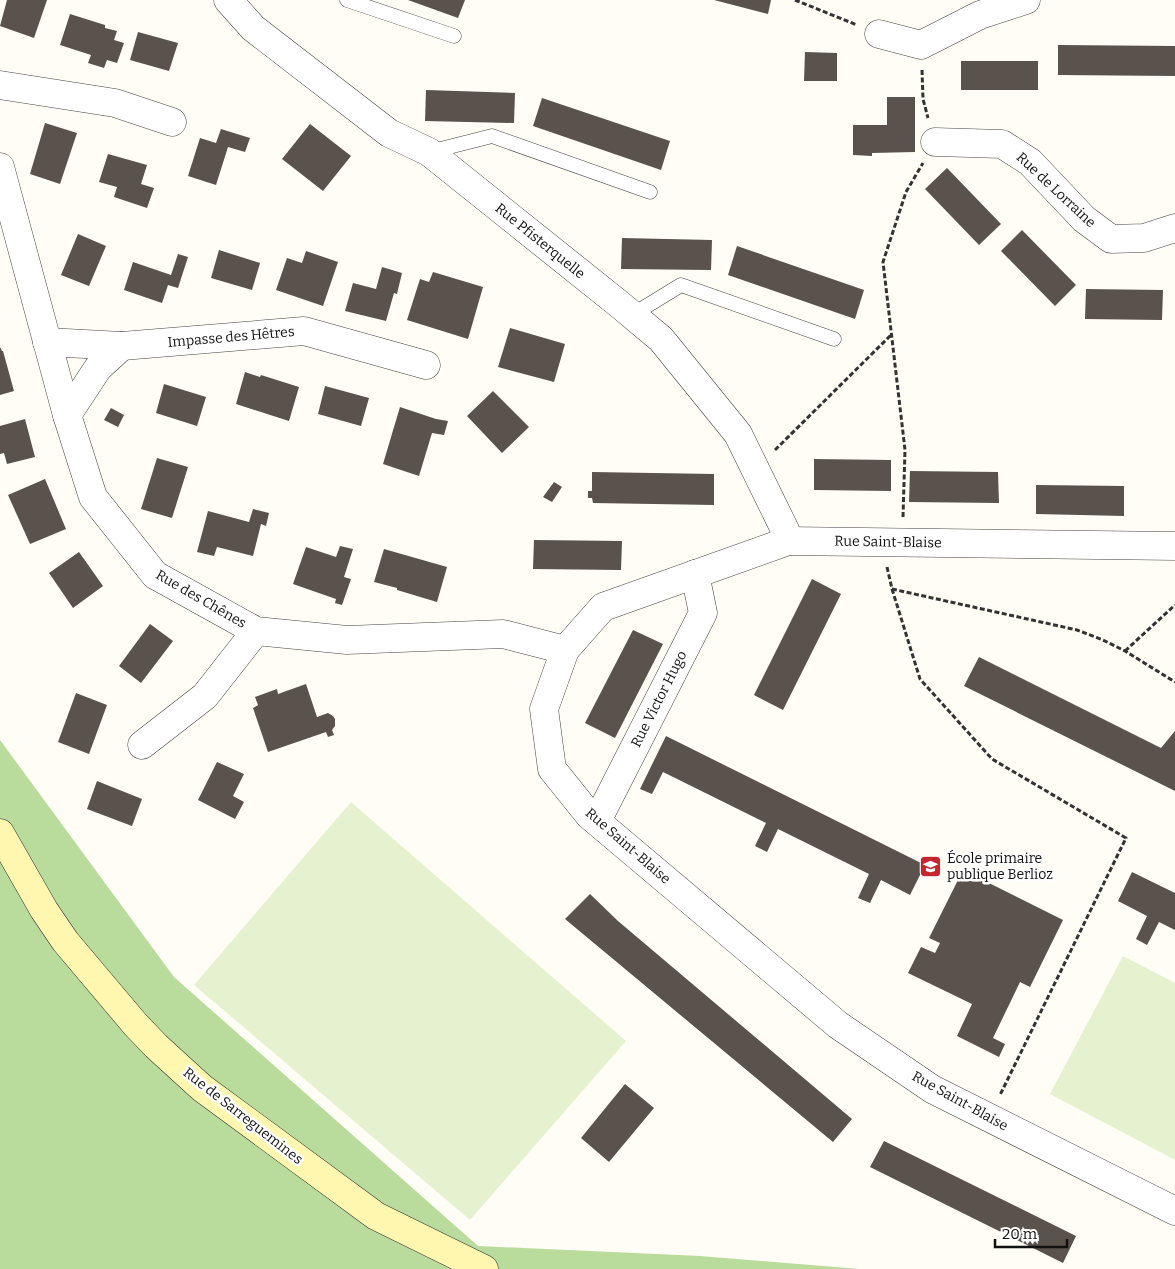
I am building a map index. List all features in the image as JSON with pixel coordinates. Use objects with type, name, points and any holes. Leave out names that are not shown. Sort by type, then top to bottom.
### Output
[{"type":"main road","name":"Rue de Sarreguemines","points":[[0,833],[44,910],[65,941],[135,1024],[202,1088],[376,1216],[484,1269]]},
{"type":"street","name":"Rue Pfisterquelle","points":[[228,0],[253,28],[389,133],[429,152],[661,340],[738,434],[785,530],[788,541]]},
{"type":"street","points":[[879,34],[921,44],[980,15],[1026,0]]},
{"type":"street","points":[[0,85],[115,104],[172,122]]},
{"type":"street","name":"Rue de Lorraine","points":[[935,142],[1002,144],[1030,162],[1084,219],[1111,239],[1144,238],[1175,228]]},
{"type":"street","name":"Rue des Chênes","points":[[0,167],[67,415],[93,497],[155,575],[256,631],[346,640],[503,634],[565,650]]},
{"type":"street","name":"Impasse des Hêtres","points":[[48,342],[122,346],[304,331],[426,365]]},
{"type":"street","points":[[67,415],[98,368],[122,346]]},
{"type":"street","name":"Rue Saint-Blaise","points":[[1175,546],[788,541],[603,607],[565,650],[544,709],[552,769],[590,815],[838,1025],[932,1089],[1175,1212]]},
{"type":"street","name":"Rue Victor Hugo","points":[[596,821],[703,614],[695,574]]},
{"type":"street","points":[[142,745],[205,696],[256,631]]},
{"type":"lane","points":[[347,0],[454,36]]},
{"type":"lane","points":[[429,152],[492,136],[650,192]]},
{"type":"lane","points":[[632,315],[680,284],[834,339]]},
{"type":"path","points":[[795,0],[879,34]]},
{"type":"path","points":[[935,142],[906,192],[883,262],[905,450],[892,542],[892,588],[920,680],[992,759],[1126,838],[988,1118]]},
{"type":"path","points":[[755,470],[892,334]]},
{"type":"path","points":[[892,588],[1077,630],[1125,651],[1175,682]]},
{"type":"path","points":[[1125,651],[1175,605]]},
{"type":"green space","points":[[0,740],[174,977],[478,1246],[700,1256],[860,1269],[0,1269]]},
{"type":"green space","points":[[351,802],[626,1041],[470,1220],[194,985]]},
{"type":"green space","points":[[1123,956],[1175,983],[1175,1160],[1050,1094]]},
{"type":"building","points":[[7,0],[47,0],[34,38],[0,26]]},
{"type":"building","points":[[408,0],[465,0],[458,18]]},
{"type":"building","points":[[714,0],[771,0],[768,14]]},
{"type":"building","points":[[70,14],[105,25],[105,28],[117,31],[114,40],[124,43],[117,63],[107,60],[104,68],[88,63],[91,55],[60,45]]},
{"type":"building","points":[[138,32],[178,43],[169,71],[130,60]]},
{"type":"building","points":[[1058,45],[1175,46],[1175,76],[1058,75]]},
{"type":"building","points":[[805,52],[837,53],[837,81],[804,81]]},
{"type":"building","points":[[961,61],[1038,61],[1038,90],[961,90]]},
{"type":"building","points":[[426,90],[515,93],[514,123],[425,121]]},
{"type":"building","points":[[887,97],[915,97],[915,152],[872,153],[872,156],[853,155],[853,125],[887,125]]},
{"type":"building","points":[[542,98],[670,141],[661,170],[533,126]]},
{"type":"building","points":[[45,123],[77,133],[60,184],[30,174]]},
{"type":"building","points":[[310,124],[351,156],[323,191],[282,159]]},
{"type":"building","points":[[221,129],[250,138],[245,152],[228,147],[216,185],[188,176],[200,138],[216,143]]},
{"type":"building","points":[[108,154],[147,165],[141,184],[154,188],[147,208],[114,197],[117,187],[99,182]]},
{"type":"building","points":[[947,168],[1001,224],[979,245],[925,189]]},
{"type":"building","points":[[1022,230],[1076,285],[1055,306],[1001,251]]},
{"type":"building","points":[[78,234],[106,246],[89,286],[61,275]]},
{"type":"building","points":[[622,238],[712,240],[711,270],[621,269]]},
{"type":"building","points":[[737,246],[864,290],[855,319],[728,275]]},
{"type":"building","points":[[219,250],[260,263],[252,290],[211,278]]},
{"type":"building","points":[[306,251],[338,262],[323,306],[276,290],[287,258],[302,263]]},
{"type":"building","points":[[178,254],[188,257],[178,288],[168,285],[162,303],[124,290],[133,262],[171,275]]},
{"type":"building","points":[[382,267],[402,273],[397,294],[394,293],[386,321],[345,311],[353,283],[376,289]]},
{"type":"building","points":[[433,272],[483,287],[468,339],[407,320],[420,279],[429,282]]},
{"type":"building","points":[[1086,289],[1163,290],[1162,320],[1085,319]]},
{"type":"building","points":[[510,328],[565,344],[554,382],[498,367]]},
{"type":"building","points":[[0,347],[3,351],[14,391],[0,395]]},
{"type":"building","points":[[245,372],[299,387],[289,421],[236,404]]},
{"type":"building","points":[[164,384],[206,397],[197,426],[156,413]]},
{"type":"building","points":[[325,386],[369,398],[361,426],[318,414]]},
{"type":"building","points":[[493,391],[529,427],[502,453],[467,416]]},
{"type":"building","points":[[400,407],[448,421],[444,435],[432,433],[419,476],[383,464]]},
{"type":"building","points":[[111,408],[124,415],[118,427],[104,420]]},
{"type":"building","points":[[25,419],[35,457],[7,464],[4,453],[0,454],[0,426]]},
{"type":"building","points":[[157,458],[188,467],[172,518],[141,509]]},
{"type":"building","points":[[814,459],[891,460],[891,491],[814,490]]},
{"type":"building","points":[[910,471],[998,472],[999,503],[909,502]]},
{"type":"building","points":[[592,472],[714,474],[714,505],[593,503],[592,498],[588,498],[588,491],[592,491]]},
{"type":"building","points":[[45,479],[66,529],[30,544],[8,495]]},
{"type":"building","points":[[554,482],[562,487],[552,502],[543,497]]},
{"type":"building","points":[[1036,485],[1124,486],[1124,516],[1036,514]]},
{"type":"building","points":[[253,509],[269,513],[266,526],[261,524],[253,556],[217,547],[214,556],[197,552],[208,511],[249,522]]},
{"type":"building","points":[[534,540],[622,541],[621,570],[533,569]]},
{"type":"building","points":[[340,546],[353,549],[344,577],[351,579],[342,605],[335,603],[336,599],[293,584],[306,547],[336,557]]},
{"type":"building","points":[[384,549],[447,567],[437,602],[374,582]]},
{"type":"building","points":[[79,552],[103,586],[73,608],[49,573]]},
{"type":"building","points":[[812,579],[841,594],[783,710],[754,695]]},
{"type":"building","points":[[150,624],[173,641],[141,683],[119,666]]},
{"type":"building","points":[[633,630],[663,644],[615,738],[585,723]]},
{"type":"building","points":[[979,657],[1161,748],[1175,731],[1175,791],[964,686]]},
{"type":"building","points":[[306,684],[317,717],[328,713],[335,719],[335,726],[332,730],[334,735],[328,737],[326,732],[268,752],[253,708],[258,705],[255,697],[277,689],[278,694]]},
{"type":"building","points":[[76,693],[107,705],[89,754],[58,742]]},
{"type":"building","points":[[666,736],[925,865],[910,895],[881,880],[870,903],[858,898],[869,874],[778,829],[767,852],[755,846],[766,823],[663,772],[652,794],[640,789]]},
{"type":"building","points":[[217,762],[244,774],[233,796],[244,802],[235,819],[198,800]]},
{"type":"building","points":[[97,781],[142,799],[132,826],[87,809]]},
{"type":"building","points":[[963,870],[1063,920],[1030,987],[1020,982],[993,1038],[1005,1044],[999,1057],[957,1036],[972,1004],[908,973],[921,947],[935,953],[940,943],[929,938]]},
{"type":"building","points":[[1132,872],[1175,893],[1175,930],[1159,922],[1147,945],[1136,939],[1147,916],[1118,901]]},
{"type":"building","points":[[590,894],[618,921],[852,1119],[833,1142],[565,919]]},
{"type":"building","points":[[625,1084],[654,1108],[609,1162],[581,1138]]},
{"type":"building","points":[[884,1141],[1076,1236],[1063,1263],[870,1167]]},
{"type":"place","name":"École primaire publique Berlioz","points":[[931,866]]}]
